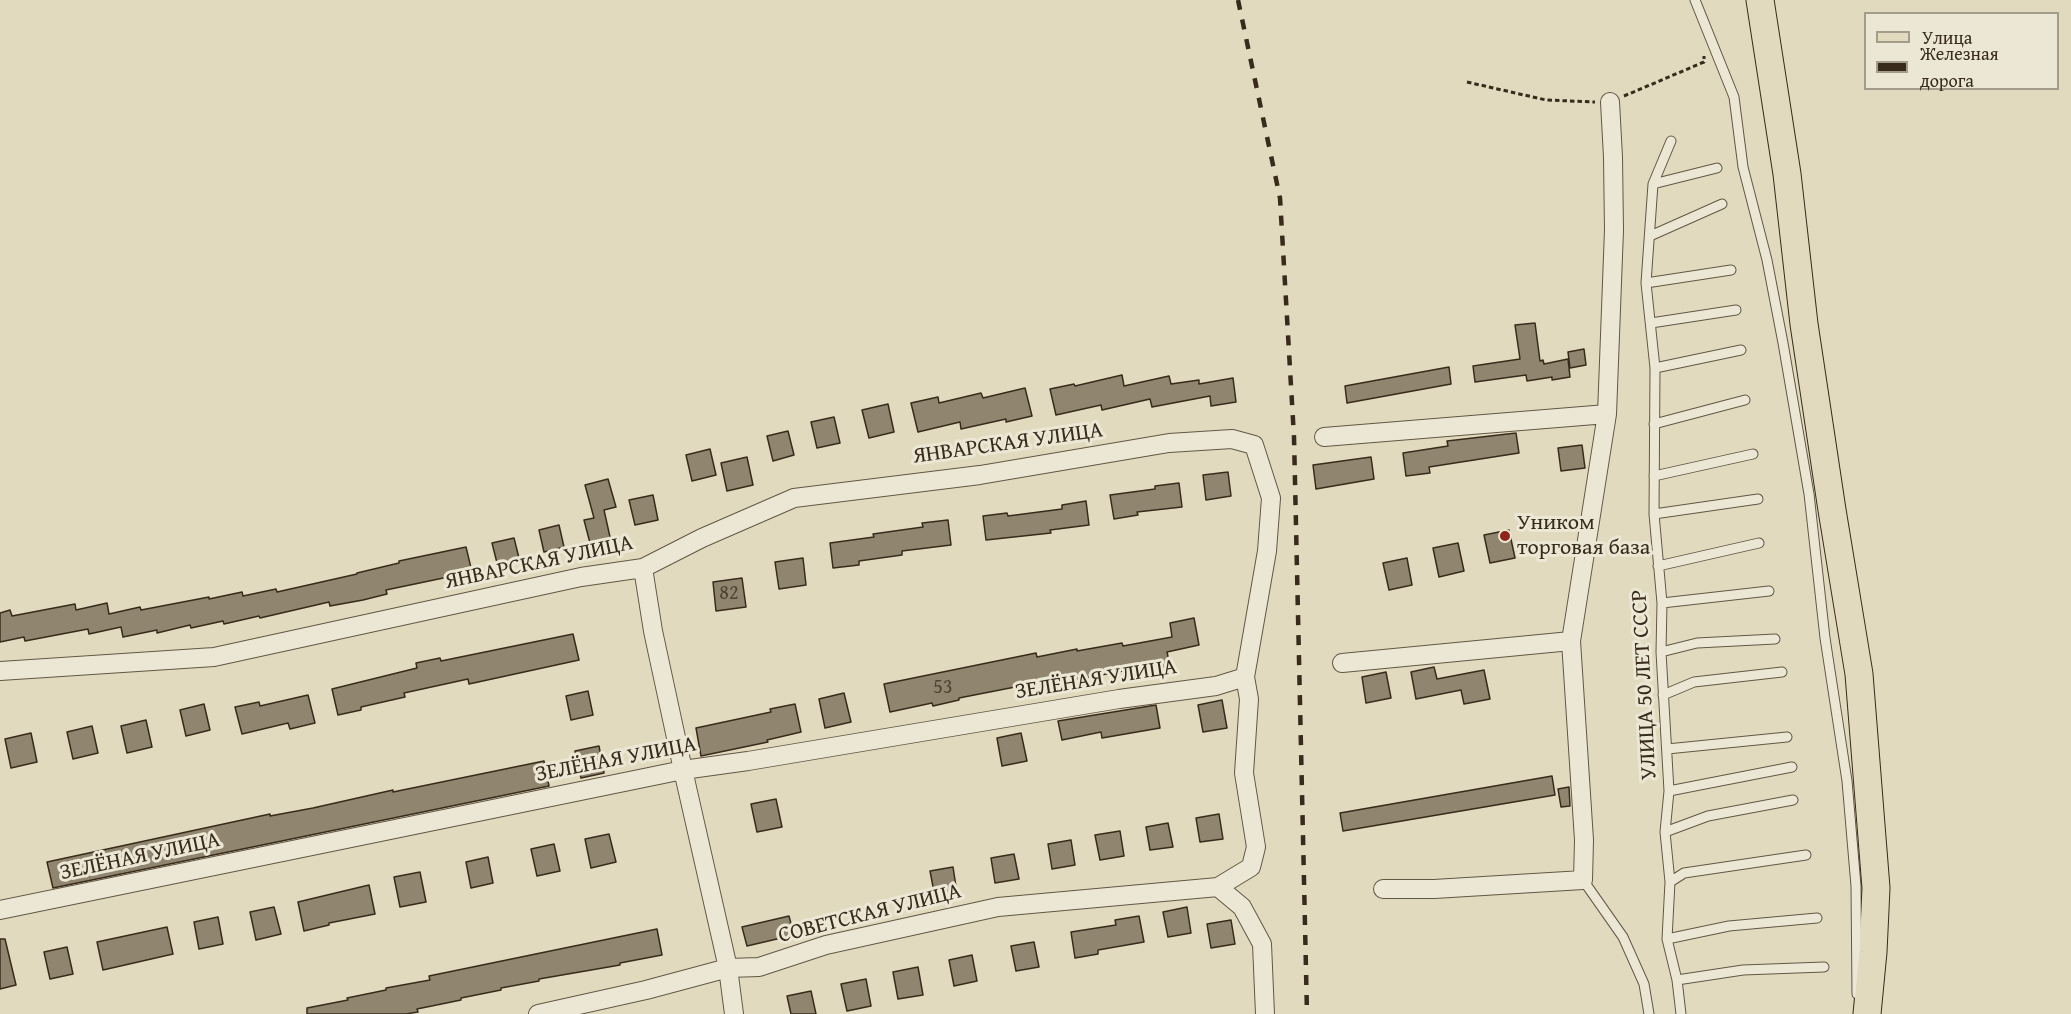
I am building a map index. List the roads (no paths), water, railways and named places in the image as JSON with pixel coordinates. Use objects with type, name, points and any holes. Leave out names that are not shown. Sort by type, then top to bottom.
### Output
[{"type":"main road","points":[[1760,0],[1787,174],[1804,324],[1859,674],[1876,888],[1873,952],[1860,1009]]},
{"type":"street","points":[[1383,889],[1434,889],[1583,880],[1584,840],[1571,641],[1607,414],[1614,230],[1610,102]]},
{"type":"street","points":[[1324,437],[1607,414]]},
{"type":"street","name":"ЯНВАРСКАЯ УЛИЦА","points":[[0,671],[214,657],[581,577],[643,568],[702,538],[795,498],[980,475],[1169,443],[1232,439],[1254,446],[1271,498],[1267,551],[1245,677]]},
{"type":"street","points":[[643,568],[653,631],[728,968],[734,1014]]},
{"type":"street","points":[[1342,663],[1571,641]]},
{"type":"street","points":[[1245,677],[1249,699],[1244,773],[1256,847],[1251,867],[1218,887],[1242,907],[1262,944],[1265,1014]]},
{"type":"street","name":"ЗЕЛЁНАЯ УЛИЦА","points":[[0,910],[683,770],[1119,699],[1216,686],[1245,677]]},
{"type":"street","name":"СОВЕТСКАЯ УЛИЦА","points":[[538,1014],[646,990],[728,968],[759,967],[826,945],[998,907],[1218,887]]},
{"type":"lane","points":[[1695,0],[1734,97],[1743,167],[1767,260],[1809,494],[1825,638],[1847,781],[1856,886],[1860,1009]]},
{"type":"lane","name":"УЛИЦА 50 ЛЕТ СССР","points":[[1671,141],[1653,184],[1646,284],[1655,368],[1654,514],[1662,603],[1661,652],[1669,791],[1665,832],[1670,882],[1667,939],[1677,980],[1681,1014]]},
{"type":"lane","points":[[1653,184],[1717,168]]},
{"type":"lane","points":[[1650,236],[1722,204]]},
{"type":"lane","points":[[1646,284],[1731,270]]},
{"type":"lane","points":[[1651,323],[1736,310]]},
{"type":"lane","points":[[1655,368],[1741,350]]},
{"type":"lane","points":[[1654,424],[1745,400]]},
{"type":"lane","points":[[1654,476],[1753,454]]},
{"type":"lane","points":[[1654,514],[1758,499]]},
{"type":"lane","points":[[1658,566],[1759,543]]},
{"type":"lane","points":[[1662,603],[1769,591]]},
{"type":"lane","points":[[1661,652],[1697,643],[1775,639]]},
{"type":"lane","points":[[1663,695],[1694,682],[1782,672]]},
{"type":"lane","points":[[1667,749],[1787,737]]},
{"type":"lane","points":[[1669,791],[1792,767]]},
{"type":"lane","points":[[1665,832],[1708,816],[1794,800]]},
{"type":"lane","points":[[1670,882],[1684,873],[1806,855]]},
{"type":"lane","points":[[1583,880],[1623,937],[1644,984],[1649,1014]]},
{"type":"lane","points":[[1667,939],[1729,926],[1817,918]]},
{"type":"lane","points":[[1677,980],[1743,970],[1824,966]]},
{"type":"railway","points":[[1238,0],[1280,198],[1294,437],[1307,1014]]},
{"type":"place","name":"Уником торговая база","points":[[1505,536]]}]
